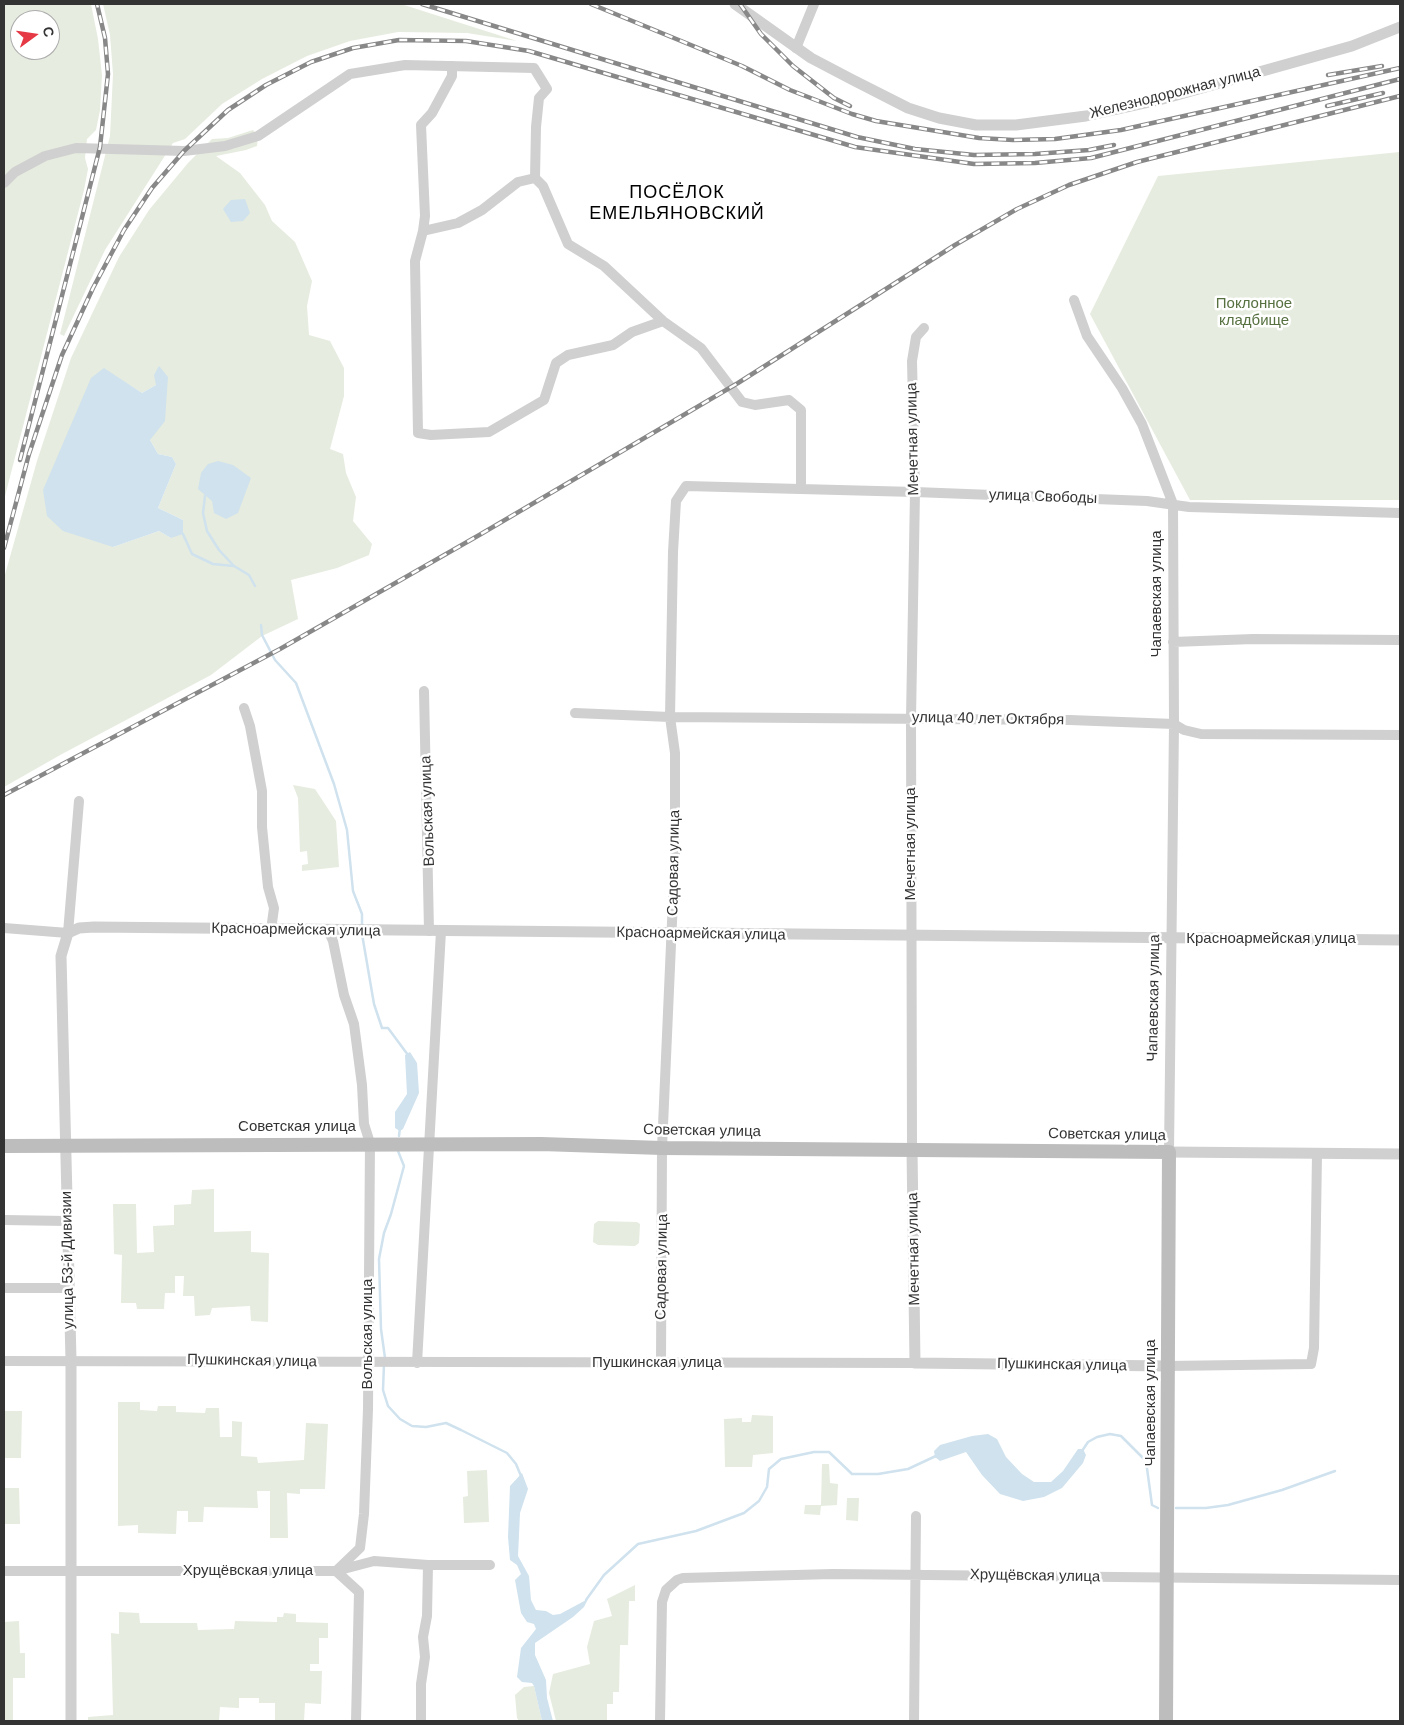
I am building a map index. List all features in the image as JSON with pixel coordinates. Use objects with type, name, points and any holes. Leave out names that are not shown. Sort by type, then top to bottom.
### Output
[{"type":"main road","name":"Советская улица","points":[[4,1146],[370,1143],[541,1144],[662,1148],[1169,1152]]},
{"type":"main road","name":"Чапаевская улица","points":[[1166,1721],[1166,1366],[1169,1152]]},
{"type":"street","name":"Железнодорожная улица","points":[[734,4],[796,48],[850,80],[908,108],[939,118],[976,124],[1016,125],[1086,116],[1159,100],[1352,46],[1400,27]]},
{"type":"street","points":[[796,48],[814,4]]},
{"type":"street","points":[[4,183],[15,172],[45,156],[76,148],[184,150],[225,146],[258,136],[350,74],[405,65],[534,68],[547,89],[539,98],[535,178],[543,186],[568,244],[604,266],[663,322],[701,348],[742,402],[754,405],[789,400],[800,410],[801,489]]},
{"type":"street","points":[[452,66],[452,76],[432,113],[421,125],[425,216],[415,261],[418,433],[431,436],[489,432],[521,411],[544,400],[556,363],[568,355],[613,345],[632,332],[663,322]]},
{"type":"street","points":[[423,231],[458,222],[482,210],[518,182],[535,178]]},
{"type":"street","name":"Чапаевская улица","points":[[1074,300],[1086,336],[1122,388],[1142,424],[1173,504],[1174,724],[1169,1152]]},
{"type":"street","name":"Мечетная улица","points":[[915,1363],[912,1149],[911,718],[915,492],[912,361],[916,337],[924,328]]},
{"type":"street","name":"улица Свободы","points":[[686,486],[915,492],[1147,501],[1189,507],[1400,513]]},
{"type":"street","name":"Садовая улица","points":[[661,1363],[662,1148],[672,934],[675,762],[670,717],[676,500],[686,486]]},
{"type":"street","points":[[1173,642],[1253,639],[1400,640]]},
{"type":"street","name":"Вольская улица","points":[[417,1363],[429,1144],[435,931],[424,691]]},
{"type":"street","points":[[244,708],[250,726],[262,791],[262,827],[268,888],[274,908],[271,930]]},
{"type":"street","name":"улица 40 лет Октября","points":[[575,713],[670,717],[1070,720],[1174,724],[1184,730],[1201,734],[1400,735]]},
{"type":"street","name":"улица 53-й Дивизии","points":[[71,1721],[69,1571],[71,1360],[62,956],[68,933],[78,834],[79,801]]},
{"type":"street","name":"Красноармейская улица","points":[[4,928],[68,933],[79,928],[94,927],[1400,940]]},
{"type":"street","name":"Вольская улица","points":[[332,930],[344,996],[354,1024],[362,1085],[364,1124],[370,1143],[372,1363],[364,1514],[360,1548],[336,1571]]},
{"type":"street","name":"Советская улица","points":[[1169,1152],[1400,1154]]},
{"type":"street","name":"Пушкинская улица","points":[[4,1361],[915,1363],[1166,1366],[1310,1364],[1314,1348],[1317,1154]]},
{"type":"street","points":[[4,1220],[67,1222]]},
{"type":"street","points":[[4,1288],[69,1288]]},
{"type":"street","points":[[914,1721],[916,1516]]},
{"type":"street","name":"Хрущёвская улица","points":[[4,1571],[336,1571],[374,1561],[428,1565],[490,1565]]},
{"type":"street","points":[[422,1721],[420,1684],[425,1657],[423,1637],[427,1616],[428,1565]]},
{"type":"street","points":[[336,1571],[359,1592],[356,1721]]},
{"type":"street","name":"Хрущёвская улица","points":[[660,1721],[662,1602],[666,1590],[672,1583],[683,1578],[697,1576],[915,1575],[1400,1580]]},
{"type":"green space","points":[[4,4],[91,4],[98,39],[102,75],[100,110],[96,130],[87,139],[85,158],[88,169],[4,500]]},
{"type":"green space","points":[[103,4],[401,4],[517,41],[467,33],[398,32],[350,41],[307,56],[262,79],[222,104],[185,139],[173,143],[105,250],[64,336],[60,334],[110,136],[113,74],[110,35]]},
{"type":"green space","points":[[253,130],[258,136],[257,146],[216,156],[240,173],[265,205],[272,221],[295,242],[312,281],[307,306],[309,335],[330,341],[344,368],[344,396],[330,449],[343,454],[346,473],[356,497],[353,521],[372,544],[369,555],[337,568],[291,580],[298,619],[262,636],[211,675],[4,787],[4,578],[37,461],[71,358],[119,257],[149,210],[188,163],[212,139],[228,138]],"holes":[[[104,369],[142,393],[156,385],[150,440],[158,454],[172,457],[176,464],[158,508],[183,520],[171,538],[159,531],[113,547]]]},
{"type":"green space","name":"Поклонное кладбище","points":[[1400,152],[1400,500],[1190,500],[1090,314],[1158,176]]},
{"type":"green space","points":[[293,785],[315,789],[336,821],[339,867],[302,871],[302,865],[308,864],[307,851],[300,852],[298,798]]},
{"type":"green space","points":[[214,1189],[214,1232],[251,1231],[251,1252],[269,1253],[268,1322],[251,1321],[250,1306],[212,1308],[210,1315],[195,1316],[194,1296],[183,1296],[184,1276],[175,1276],[175,1293],[165,1293],[164,1309],[137,1309],[136,1303],[121,1303],[122,1255],[114,1254],[113,1204],[136,1204],[137,1253],[154,1252],[153,1226],[174,1225],[174,1205],[191,1204],[192,1190]]},
{"type":"green space","points":[[598,1221],[637,1222],[640,1224],[639,1243],[635,1246],[598,1245],[593,1242],[594,1224]]},
{"type":"green space","points":[[118,1402],[140,1402],[140,1410],[157,1411],[158,1406],[176,1406],[176,1412],[205,1413],[206,1408],[219,1408],[220,1437],[232,1437],[232,1421],[242,1422],[241,1456],[257,1457],[258,1463],[304,1460],[306,1423],[328,1424],[325,1489],[300,1489],[300,1494],[287,1493],[288,1538],[270,1538],[270,1491],[257,1491],[258,1508],[204,1507],[203,1522],[188,1522],[188,1511],[177,1511],[176,1534],[138,1533],[138,1525],[118,1526]]},
{"type":"green space","points":[[4,1411],[22,1411],[21,1458],[4,1458]]},
{"type":"green space","points":[[752,1415],[773,1416],[773,1453],[753,1455],[752,1467],[725,1467],[724,1419],[742,1418],[742,1422],[751,1422]]},
{"type":"green space","points":[[822,1464],[829,1464],[830,1483],[838,1484],[837,1505],[821,1506],[820,1515],[804,1514],[805,1505],[821,1505]]},
{"type":"green space","points":[[487,1470],[489,1522],[464,1523],[463,1497],[468,1496],[467,1471]]},
{"type":"green space","points":[[4,1488],[19,1488],[20,1524],[4,1524]]},
{"type":"green space","points":[[847,1498],[859,1498],[858,1521],[846,1520]]},
{"type":"green space","points":[[635,1585],[635,1601],[629,1601],[628,1645],[620,1645],[619,1692],[613,1692],[613,1704],[607,1704],[607,1721],[556,1721],[549,1693],[553,1674],[590,1664],[587,1647],[594,1621],[612,1616],[607,1599]]},
{"type":"green space","points":[[119,1612],[139,1613],[140,1623],[197,1623],[198,1630],[234,1629],[235,1621],[277,1622],[277,1617],[283,1617],[284,1613],[296,1614],[296,1622],[328,1623],[328,1638],[319,1638],[319,1664],[310,1664],[310,1671],[322,1671],[321,1704],[305,1703],[304,1721],[275,1721],[275,1703],[259,1703],[259,1698],[239,1698],[239,1708],[220,1707],[219,1721],[88,1721],[88,1717],[113,1715],[111,1633],[119,1634]]},
{"type":"green space","points":[[19,1621],[20,1653],[25,1653],[25,1678],[13,1678],[13,1721],[4,1721],[4,1622]]},
{"type":"green space","points":[[534,1686],[542,1721],[519,1721],[517,1718],[515,1695],[524,1687]]},
{"type":"water","points":[[245,199],[250,213],[243,221],[231,222],[223,209],[231,200]]},
{"type":"water","points":[[159,366],[168,377],[165,421],[150,440],[158,454],[172,457],[176,464],[158,508],[183,520],[183,534],[171,538],[159,531],[113,547],[63,531],[47,516],[43,490],[91,378],[104,368],[142,393],[156,385],[154,375]]},
{"type":"water","points":[[218,461],[233,465],[251,478],[238,513],[226,519],[214,513],[212,501],[198,489],[201,473],[208,464]]},
{"type":"water","points":[[410,1052],[417,1063],[419,1093],[403,1129],[400,1131],[395,1128],[395,1112],[407,1094],[405,1055]]},
{"type":"water","points":[[988,1434],[997,1439],[1006,1457],[1022,1474],[1034,1482],[1051,1482],[1063,1471],[1078,1449],[1083,1449],[1086,1455],[1083,1463],[1062,1488],[1044,1497],[1023,1501],[1000,1494],[982,1475],[966,1452],[940,1461],[935,1457],[934,1451],[940,1445],[972,1436]]},
{"type":"water","points":[[522,1473],[528,1489],[520,1513],[518,1556],[529,1576],[531,1600],[536,1610],[546,1611],[553,1615],[560,1614],[588,1599],[584,1607],[573,1617],[535,1643],[535,1655],[546,1680],[547,1698],[553,1721],[542,1721],[534,1686],[532,1683],[522,1682],[517,1677],[521,1648],[536,1629],[534,1624],[527,1622],[521,1613],[515,1580],[521,1574],[517,1565],[510,1560],[508,1537],[510,1486]]},
{"type":"waterway","points":[[205,496],[203,513],[207,531],[219,550],[234,566]]},
{"type":"waterway","points":[[183,534],[192,554],[213,564],[234,566],[249,575],[255,586]]},
{"type":"waterway","points":[[261,625],[262,635],[275,660],[296,683],[334,784],[347,830],[353,891],[362,914],[362,926]]},
{"type":"waterway","points":[[362,934],[374,1004],[382,1028],[388,1028],[408,1055]]},
{"type":"waterway","points":[[399,1136],[400,1127]]},
{"type":"waterway","points":[[385,1358],[381,1329],[379,1259],[384,1233],[404,1166],[398,1151]]},
{"type":"waterway","points":[[384,1364],[383,1390],[388,1406],[400,1419],[412,1426],[426,1427],[446,1423],[461,1430],[507,1453],[516,1464],[521,1476]]},
{"type":"waterway","points":[[1082,1451],[1088,1442],[1097,1437],[1110,1434],[1121,1436],[1146,1461],[1152,1505],[1158,1508]]},
{"type":"waterway","points":[[586,1600],[604,1575],[638,1544],[696,1531],[744,1513],[759,1501],[767,1487],[769,1469],[781,1459],[814,1452],[829,1452],[852,1474],[878,1474],[908,1469],[938,1455]]},
{"type":"waterway","points":[[1176,1508],[1206,1508],[1228,1505],[1282,1490],[1335,1471]]},
{"type":"railway","points":[[20,460],[100,147],[108,74],[105,38],[97,4]]},
{"type":"railway","points":[[422,4],[857,137],[915,149],[974,155],[1035,154],[1089,150],[1114,145]]},
{"type":"railway","points":[[591,4],[742,66],[790,90],[852,114],[876,121],[979,138],[1013,140],[1055,139],[1121,130],[1400,68]]},
{"type":"railway","points":[[740,4],[761,34],[793,66],[834,98],[850,106]]},
{"type":"railway","points":[[4,548],[29,454],[62,355],[93,288],[124,230],[152,188],[184,151],[228,110],[266,85],[311,62],[353,48],[399,40],[466,41],[529,51],[855,147],[974,164],[1035,163],[1091,158],[1400,79]]},
{"type":"railway","points":[[1328,75],[1382,66]]},
{"type":"railway","points":[[1327,106],[1383,93]]},
{"type":"railway","points":[[4,795],[280,649],[481,534],[738,383],[955,245],[1017,209],[1069,185],[1137,162],[1400,96]]},
{"type":"district","name":"ПОСЁЛОК ЕМЕЛЬЯНОВСКИЙ","points":[[677,203]]}]
